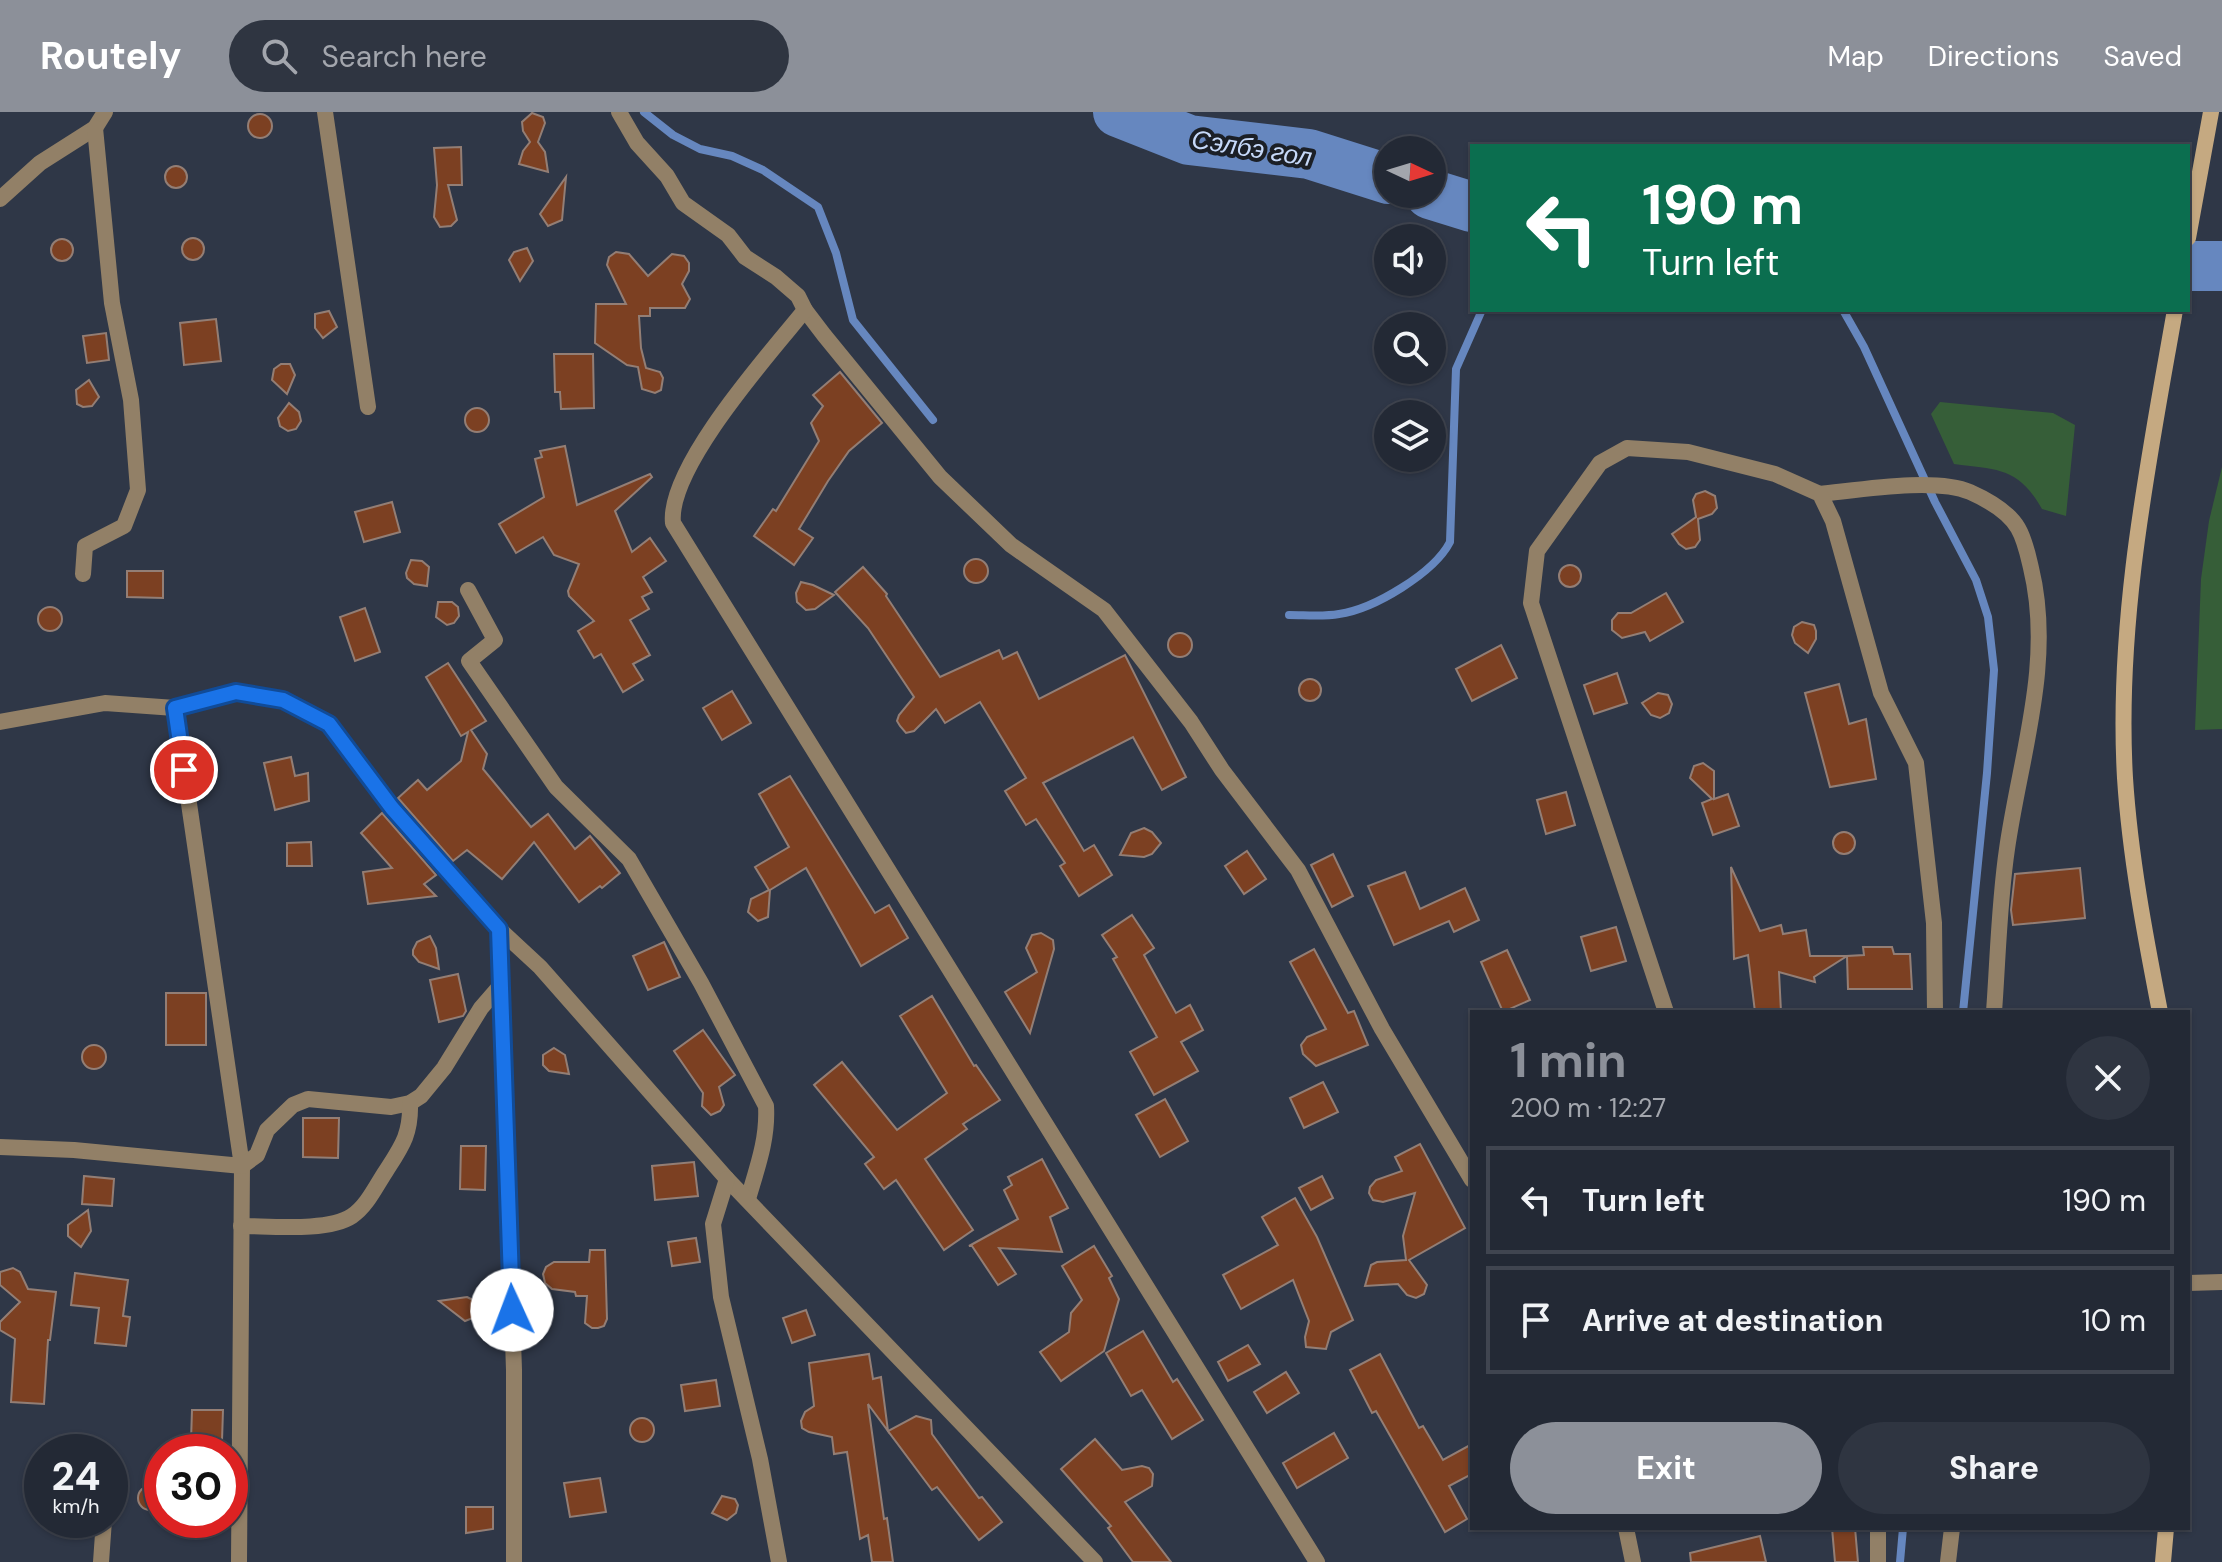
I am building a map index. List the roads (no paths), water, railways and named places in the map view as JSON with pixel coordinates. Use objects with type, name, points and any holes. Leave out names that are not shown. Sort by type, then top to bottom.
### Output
[{"type":"main road","points":[[2190,227],[2210,113]]},
{"type":"main road","points":[[2160,1010],[2131,828],[2124,734],[2130,599],[2175,312]]},
{"type":"main road","points":[[2163,1562],[2166,1530]]},
{"type":"street","points":[[0,199],[40,163],[95,128],[105,112]]},
{"type":"street","points":[[325,112],[368,407]]},
{"type":"street","points":[[619,112],[637,143],[667,176],[683,203],[728,235],[745,257],[798,296],[805,310],[940,477],[1011,545],[1104,610],[1191,722],[1222,770],[1298,870],[1382,1029],[1470,1177]]},
{"type":"street","points":[[83,574],[85,546],[124,526],[138,490],[131,400],[112,303],[95,128]]},
{"type":"street","points":[[805,310],[703,442],[676,492],[673,523],[1317,1562]]},
{"type":"street","points":[[1665,1010],[1531,603],[1537,551],[1600,463],[1627,448],[1688,452],[1775,474],[1820,494],[1904,486],[1957,487],[1998,507],[2018,527],[2028,553],[2038,605],[2037,676],[2006,857],[1994,1010]]},
{"type":"street","points":[[1820,494],[1838,536],[1881,693],[1916,763],[1934,923],[1935,1010]]},
{"type":"street","points":[[468,590],[495,640],[469,661],[556,787],[629,859],[701,983],[766,1106],[767,1127],[763,1148],[748,1199]]},
{"type":"street","points":[[0,722],[105,703],[175,708],[236,692],[283,700],[329,724],[392,808],[499,929],[540,967],[727,1179],[1095,1562]]},
{"type":"street","points":[[175,708],[242,1166],[239,1562]]},
{"type":"street","points":[[499,929],[514,1370],[514,1562]]},
{"type":"street","points":[[0,1147],[74,1150],[242,1166],[257,1155],[267,1130],[293,1105],[308,1099],[391,1107],[410,1103],[421,1096],[444,1068],[481,1008],[501,985]]},
{"type":"street","points":[[241,1226],[312,1225],[334,1223],[352,1216],[366,1203],[404,1144],[410,1124],[410,1103]]},
{"type":"street","points":[[727,1179],[713,1224],[721,1297],[760,1459],[779,1562]]},
{"type":"street","points":[[2190,1283],[2222,1282]]},
{"type":"street","points":[[1626,1530],[1633,1562]]},
{"type":"street","points":[[1878,1530],[1878,1562]]},
{"type":"street","points":[[1948,1562],[1952,1530]]},
{"type":"street","points":[[101,1562],[103,1538]]},
{"type":"waterway","name":"Сэлбэ гол","points":[[644,112],[673,135],[700,149],[732,156],[763,170],[818,207],[836,253],[853,320],[933,420]]},
{"type":"waterway","name":"Сэлбэ гол","points":[[1118,112],[1189,140],[1309,154],[1374,175]]},
{"type":"waterway","name":"Сэлбэ гол","points":[[1446,199],[1470,206]]},
{"type":"waterway","name":"Сэлбэ гол","points":[[2190,266],[2222,266]]},
{"type":"waterway","name":"Сэлбэ гол","points":[[1289,615],[1333,615],[1369,605],[1417,577],[1431,566],[1450,542],[1456,369],[1481,312]]},
{"type":"waterway","points":[[1844,312],[1976,580],[1988,617],[1994,670],[1963,1010]]},
{"type":"waterway","points":[[1900,1562],[1903,1530]]}]
